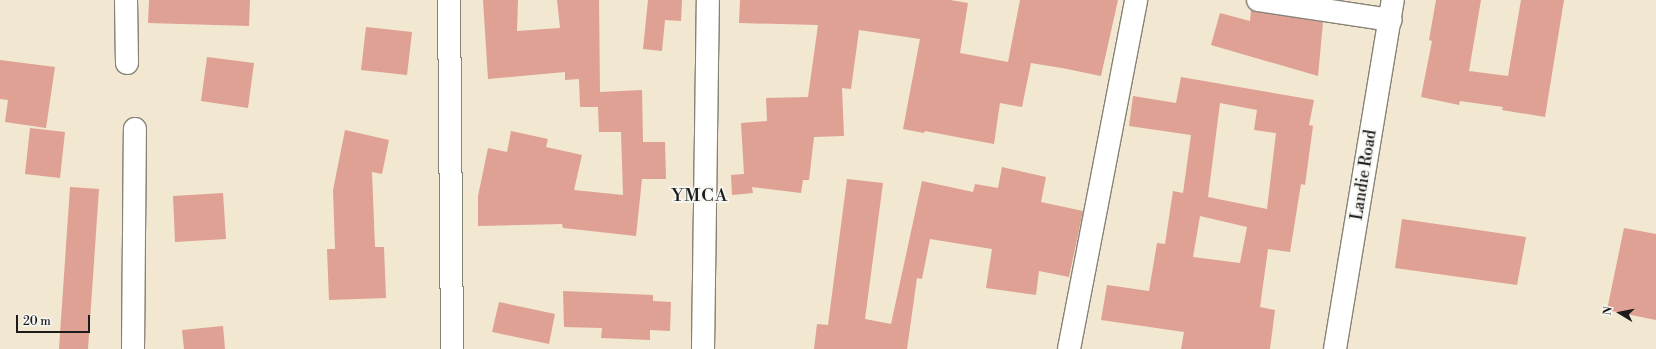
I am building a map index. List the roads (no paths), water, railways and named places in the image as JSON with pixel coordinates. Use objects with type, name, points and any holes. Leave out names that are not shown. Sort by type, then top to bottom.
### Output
[{"type":"street","points":[[126,0],[126,63]]},
{"type":"street","points":[[449,0],[452,349]]},
{"type":"street","points":[[703,349],[708,0]]},
{"type":"street","points":[[1069,349],[1136,0]]},
{"type":"street","points":[[1258,0],[1391,10]]},
{"type":"street","name":"Landie Road","points":[[1335,349],[1391,10]]},
{"type":"street","points":[[133,349],[135,129]]},
{"type":"district","name":"YMCA","points":[[700,196]]}]
